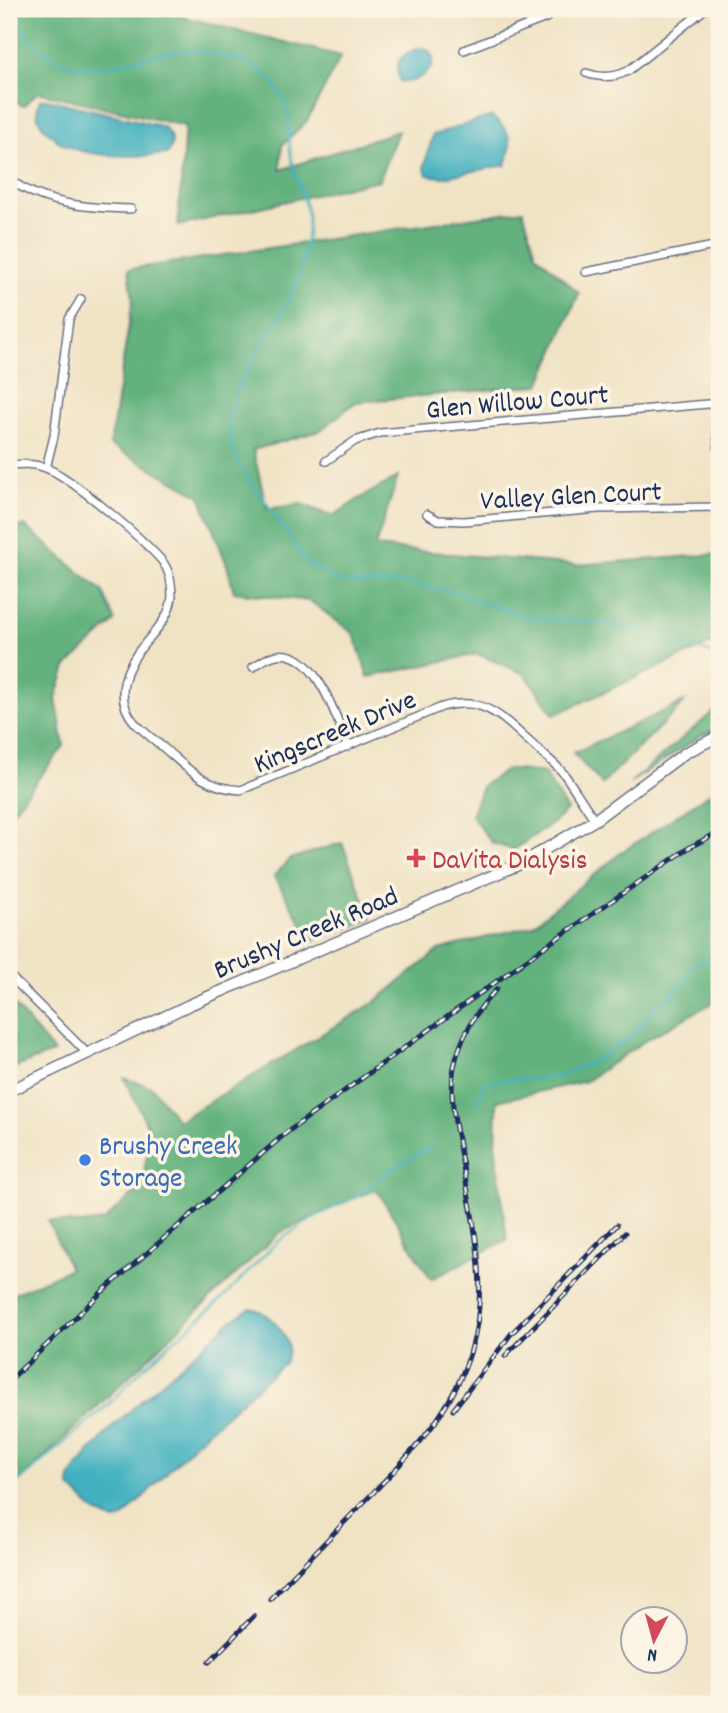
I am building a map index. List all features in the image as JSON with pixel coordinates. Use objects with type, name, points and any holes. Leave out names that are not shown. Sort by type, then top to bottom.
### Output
[{"type":"main road","name":"Brushy Creek Road","points":[[9,1091],[245,981],[510,869],[595,820],[685,753],[719,736]]},
{"type":"street","points":[[464,50],[546,18],[558,9]]},
{"type":"street","points":[[586,73],[596,77],[628,71],[705,9]]},
{"type":"street","points":[[9,179],[48,199],[75,205],[131,209]]},
{"type":"street","points":[[586,272],[719,245]]},
{"type":"street","points":[[46,468],[54,436],[69,319],[81,299]]},
{"type":"street","points":[[717,403],[719,455]]},
{"type":"street","name":"Glen Willow Court","points":[[326,461],[355,441],[380,433],[717,403]]},
{"type":"street","name":"Kingscreek Drive","points":[[9,465],[24,464],[46,468],[82,491],[163,563],[171,578],[170,608],[163,623],[143,645],[126,670],[124,697],[134,722],[193,774],[209,784],[241,790],[258,785],[459,702],[492,709],[505,719],[563,772],[595,820]]},
{"type":"street","name":"Valley Glen Court","points":[[427,514],[438,520],[464,521],[598,509],[719,507]]},
{"type":"street","points":[[253,667],[272,656],[286,654],[299,659],[316,676],[348,747]]},
{"type":"street","points":[[9,975],[87,1053]]},
{"type":"green space","points":[[9,9],[151,9],[341,56],[307,121],[282,145],[280,170],[398,131],[379,180],[178,226],[185,126],[38,92],[23,106],[9,97]]},
{"type":"green space","points":[[523,210],[536,254],[579,293],[540,385],[356,402],[319,431],[253,450],[267,509],[301,504],[333,516],[398,477],[375,547],[577,565],[719,554],[719,640],[554,715],[525,674],[477,654],[368,677],[354,634],[310,601],[234,592],[227,565],[200,496],[110,445],[133,298],[129,269]]},
{"type":"green space","points":[[25,526],[103,592],[115,621],[66,667],[56,698],[64,746],[9,816],[9,527]]},
{"type":"green space","points":[[686,701],[602,784],[573,753]]},
{"type":"green space","points":[[719,707],[719,729],[702,735],[630,783]]},
{"type":"green space","points":[[508,769],[544,773],[567,810],[552,824],[513,850],[492,843],[471,815],[483,785]]},
{"type":"green space","points":[[719,787],[719,999],[646,1040],[586,1081],[497,1101],[496,1153],[507,1240],[431,1279],[377,1190],[279,1233],[9,1491],[9,1296],[70,1269],[48,1221],[79,1224],[104,1221],[141,1187],[151,1133],[124,1078],[152,1087],[178,1121],[375,1002],[439,950],[533,925],[622,852]]},
{"type":"green space","points":[[342,843],[371,919],[312,941],[274,876],[290,859]]},
{"type":"green space","points":[[9,999],[54,1052],[9,1070]]},
{"type":"water","points":[[422,48],[429,51],[433,58],[432,67],[418,79],[400,81],[397,68],[401,58]]},
{"type":"water","points":[[46,99],[164,127],[170,137],[171,147],[167,154],[142,156],[100,154],[73,149],[59,141],[41,123],[37,112],[38,104],[40,100]]},
{"type":"water","points":[[491,116],[503,126],[509,137],[510,149],[506,165],[443,177],[427,175],[424,166],[433,135]]},
{"type":"water","points":[[250,1308],[262,1312],[283,1334],[288,1349],[284,1363],[196,1442],[123,1518],[114,1521],[94,1511],[70,1487],[70,1478],[78,1465],[113,1426],[233,1319]]},
{"type":"waterway","points":[[11,9],[16,20],[39,47],[72,66],[107,66],[160,54],[201,51],[251,65],[270,78],[279,91],[286,105],[291,156],[307,212],[307,238],[295,286],[235,396],[230,419],[231,443],[242,470],[304,559],[333,579],[348,583],[405,583],[450,591],[528,618],[621,626],[643,631],[669,643],[719,655]]},
{"type":"waterway","points":[[478,1104],[485,1081],[557,1077],[590,1063],[631,1037],[654,1008],[680,987],[688,972],[698,962],[719,955]]},
{"type":"waterway","points":[[9,1487],[20,1481],[112,1401],[147,1364],[221,1300],[277,1242],[315,1217],[356,1197],[390,1170],[434,1145]]},
{"type":"railway","points":[[9,1381],[103,1291],[286,1133],[540,950],[690,847],[719,832]]},
{"type":"railway","points":[[270,1599],[412,1452],[440,1415],[463,1374],[477,1325],[479,1276],[474,1225],[452,1098],[453,1077],[465,1035],[476,1015],[497,989]]},
{"type":"railway","points":[[453,1410],[511,1334],[617,1225]]},
{"type":"railway","points":[[505,1356],[625,1233]]},
{"type":"railway","points":[[209,1662],[254,1616]]},
{"type":"place","name":"DaVita Dialysis","points":[[416,858]]},
{"type":"place","name":"Brushy Creek Storage","points":[[85,1160]]}]
